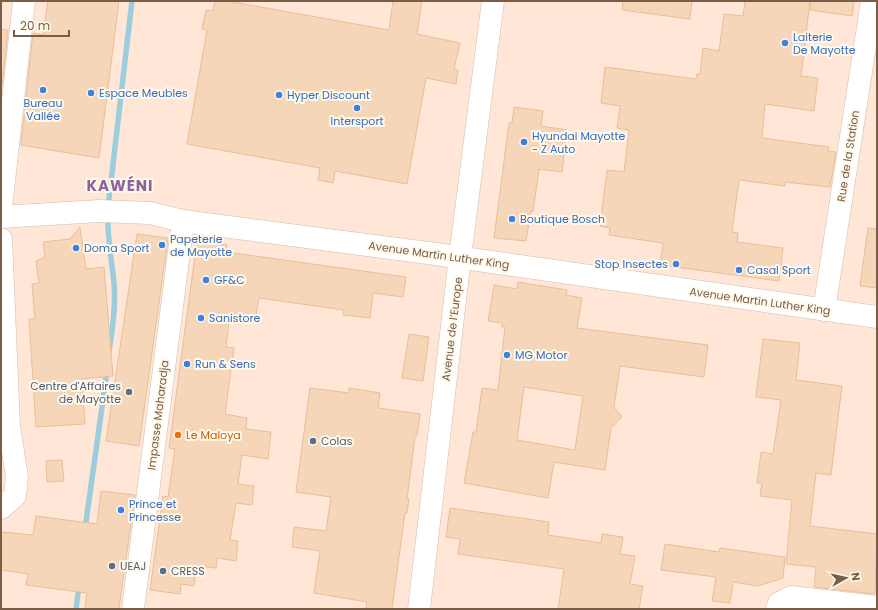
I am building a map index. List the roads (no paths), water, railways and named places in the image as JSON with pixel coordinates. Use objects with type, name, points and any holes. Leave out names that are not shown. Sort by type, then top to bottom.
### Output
[{"type":"street","points":[[1,208],[24,1]]},
{"type":"street","name":"Avenue de l’Europe","points":[[419,609],[460,257],[493,1]]},
{"type":"street","name":"Rue de la Station","points":[[824,310],[873,31],[872,1]]},
{"type":"street","name":"Avenue Martin Luther King","points":[[1,217],[109,211],[150,213],[183,221],[460,257],[877,317]]},
{"type":"street","name":"Impasse Maharadja","points":[[133,609],[183,221]]},
{"type":"street","points":[[1,239],[5,399],[17,477],[15,496],[1,508]]},
{"type":"street","points":[[777,609],[779,603],[792,597],[877,607]]},
{"type":"waterway","points":[[108,207],[132,1]]},
{"type":"waterway","points":[[108,216],[108,233],[115,300],[109,351]]},
{"type":"waterway","points":[[85,529],[107,371]]},
{"type":"waterway","points":[[76,609],[79,585]]},
{"type":"place","name":"Laiterie De Mayotte","points":[[785,43]]},
{"type":"place","name":"Bureau Vallée","points":[[43,90]]},
{"type":"place","name":"Espace Meubles","points":[[91,93]]},
{"type":"place","name":"Hyper Discount","points":[[279,95]]},
{"type":"place","name":"Intersport","points":[[357,108]]},
{"type":"place","name":"Hyundai Mayotte - Z Auto","points":[[524,142]]},
{"type":"place","name":"Boutique Bosch","points":[[512,219]]},
{"type":"place","name":"Papeterie de Mayotte","points":[[162,245]]},
{"type":"place","name":"Doma Sport","points":[[76,248]]},
{"type":"place","name":"Stop Insectes","points":[[676,264]]},
{"type":"place","name":"Casal Sport","points":[[739,270]]},
{"type":"place","name":"GF&C","points":[[206,280]]},
{"type":"place","name":"Sanistore","points":[[201,318]]},
{"type":"place","name":"MG Motor","points":[[507,355]]},
{"type":"place","name":"Run & Sens","points":[[187,364]]},
{"type":"place","name":"Centre d'Affaires de Mayotte","points":[[129,392]]},
{"type":"place","name":"Le Maloya","points":[[178,435]]},
{"type":"place","name":"Colas","points":[[313,441]]},
{"type":"place","name":"Prince et Princesse","points":[[121,510]]},
{"type":"place","name":"UEAJ","points":[[112,566]]},
{"type":"place","name":"CRESS","points":[[163,571]]},
{"type":"district","name":"KAWÉNI","points":[[120,185]]}]
